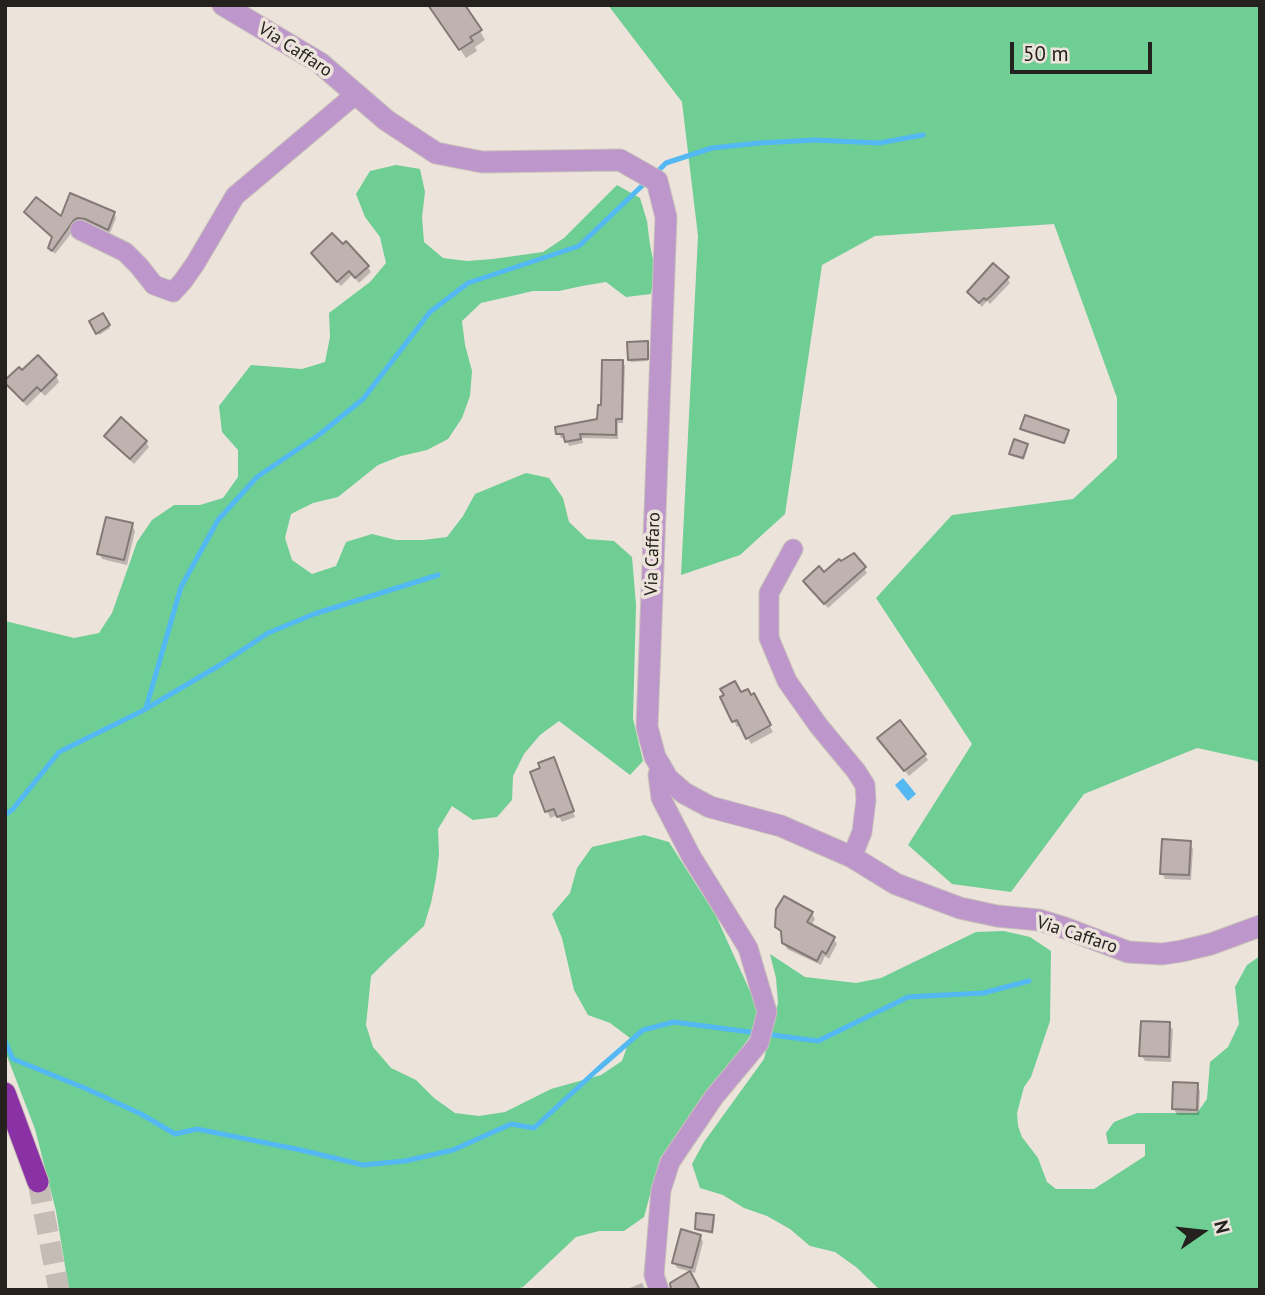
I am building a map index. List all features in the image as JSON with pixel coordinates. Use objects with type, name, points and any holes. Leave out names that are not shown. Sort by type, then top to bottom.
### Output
[{"type":"highway","points":[[5,1093],[38,1182]]},
{"type":"street","name":"Via Caffaro","points":[[223,5],[320,62],[386,120],[436,153],[482,162],[620,160],[657,181],[666,216],[648,727],[655,757],[668,779],[684,793],[710,807],[782,827],[852,857],[896,884],[960,908],[997,916],[1039,920],[1128,952],[1162,954],[1182,951],[1211,944],[1260,926]]},
{"type":"street","points":[[80,230],[125,251],[153,285],[173,292],[195,264],[235,196],[356,94]]},
{"type":"street","points":[[793,549],[769,593],[769,638],[788,681],[865,785],[862,832],[852,857]]},
{"type":"street","points":[[659,1290],[654,1275],[661,1190],[670,1162],[714,1097],[759,1043],[767,1013],[748,948],[691,856],[661,799],[658,775],[661,765]]},
{"type":"green space","points":[[608,5],[1260,5],[1260,767],[1257,761],[1197,748],[1084,794],[1011,892],[952,884],[908,845],[972,744],[876,598],[952,515],[1073,499],[1117,458],[1117,398],[1054,224],[875,236],[822,265],[785,514],[740,555],[681,575],[698,236],[682,102]]},
{"type":"green space","points":[[396,165],[420,169],[425,192],[422,217],[424,242],[443,258],[467,261],[543,252],[564,238],[617,185],[640,198],[655,269],[651,294],[626,297],[606,282],[559,291],[533,291],[481,303],[462,321],[472,371],[470,396],[462,418],[448,439],[427,450],[378,465],[338,497],[313,503],[291,514],[285,538],[292,560],[312,574],[336,566],[346,542],[372,534],[396,540],[447,537],[475,494],[526,473],[549,478],[563,498],[569,522],[587,539],[614,541],[632,557],[636,605],[633,719],[643,761],[630,775],[559,721],[540,735],[524,754],[513,776],[512,800],[497,817],[473,820],[452,806],[438,829],[436,878],[424,926],[371,976],[366,1025],[373,1047],[391,1068],[416,1080],[434,1098],[455,1113],[479,1116],[505,1112],[551,1089],[601,1075],[622,1061],[630,1038],[610,1023],[588,1015],[574,990],[562,938],[552,914],[570,893],[577,868],[592,847],[644,835],[669,842],[716,916],[758,1009],[752,1034],[660,1158],[644,1217],[624,1231],[599,1231],[576,1237],[523,1287],[513,1290],[69,1290],[56,1211],[35,1129],[5,1051],[5,621],[74,638],[99,633],[112,613],[137,542],[152,520],[174,505],[200,505],[223,498],[238,477],[238,450],[222,432],[219,406],[251,365],[302,369],[325,362],[330,337],[329,313],[370,282],[386,263],[380,237],[365,217],[356,194],[370,171]]},
{"type":"green space","points":[[1004,931],[1030,937],[1051,951],[1050,1021],[1031,1077],[1024,1087],[1017,1113],[1022,1137],[1038,1158],[1047,1182],[1056,1189],[1094,1189],[1145,1156],[1145,1144],[1108,1144],[1106,1133],[1114,1122],[1137,1113],[1197,1113],[1207,1099],[1210,1062],[1228,1047],[1239,1024],[1235,987],[1247,965],[1260,956],[1260,1290],[880,1290],[835,1252],[810,1246],[790,1229],[767,1216],[744,1208],[723,1195],[700,1188],[692,1164],[704,1142],[764,1059],[778,1003],[770,954],[805,977],[856,983],[881,978],[976,932]]},
{"type":"water","points":[[903,778],[916,794],[908,801],[895,785]]},
{"type":"building","points":[[428,5],[465,5],[482,30],[470,37],[473,41],[459,50]]},
{"type":"building","points":[[70,193],[115,212],[108,230],[85,219],[74,220],[52,251],[48,248],[52,237],[24,212],[36,197],[61,216]]},
{"type":"building","points":[[332,233],[343,244],[346,241],[369,266],[355,278],[349,271],[337,282],[311,253]]},
{"type":"building","points":[[993,263],[1009,277],[991,296],[979,303],[967,292]]},
{"type":"building","points":[[103,313],[110,325],[96,334],[89,321]]},
{"type":"building","points":[[648,341],[648,359],[628,360],[627,342]]},
{"type":"building","points":[[38,355],[57,375],[41,391],[37,387],[23,401],[5,380],[19,367],[22,370]]},
{"type":"building","points":[[602,360],[623,360],[622,419],[616,419],[616,435],[580,434],[581,439],[565,442],[563,434],[556,434],[555,427],[597,419],[598,405],[601,405]]},
{"type":"building","points":[[1025,415],[1069,430],[1064,443],[1020,429]]},
{"type":"building","points":[[121,417],[147,441],[130,459],[104,436]]},
{"type":"building","points":[[1014,439],[1028,444],[1023,458],[1009,454]]},
{"type":"building","points":[[106,517],[133,523],[124,560],[97,554]]},
{"type":"building","points":[[854,553],[866,567],[824,604],[803,581],[819,566],[824,572],[839,559],[841,561]]},
{"type":"building","points":[[735,681],[741,692],[748,689],[751,695],[754,693],[771,725],[746,739],[737,720],[732,722],[720,697],[724,695],[720,689]]},
{"type":"building","points":[[900,720],[926,754],[904,771],[877,738]]},
{"type":"building","points":[[554,757],[574,811],[557,817],[554,809],[545,812],[530,772],[540,768],[538,763]]},
{"type":"building","points":[[1162,839],[1191,841],[1189,875],[1160,874]]},
{"type":"building","points":[[784,896],[813,912],[807,922],[835,937],[826,954],[822,951],[817,961],[782,943],[781,931],[775,927],[776,909]]},
{"type":"building","points":[[1141,1021],[1170,1022],[1169,1057],[1139,1056]]},
{"type":"building","points":[[1173,1082],[1198,1083],[1197,1110],[1172,1109]]},
{"type":"building","points":[[696,1213],[714,1215],[712,1232],[695,1229]]},
{"type":"building","points":[[681,1229],[701,1235],[692,1268],[672,1263]]},
{"type":"building","points":[[690,1271],[700,1290],[671,1290],[670,1283]]},
{"type":"waterway","points":[[655,174],[666,163],[712,148],[815,140],[879,143],[923,135]]},
{"type":"waterway","points":[[146,708],[181,587],[218,520],[257,477],[320,434],[363,399],[430,312],[468,283],[579,246],[647,181]]},
{"type":"waterway","points":[[5,815],[13,809],[59,752],[142,711],[268,633],[314,614],[438,575]]},
{"type":"waterway","points":[[5,1041],[13,1059],[87,1089],[141,1114],[175,1134],[197,1129],[363,1165],[405,1161],[453,1150],[511,1124],[534,1128],[643,1030],[674,1022],[818,1041],[908,997],[983,993],[1029,981]]},
{"type":"tunnel","points":[[38,1182],[59,1290]]}]
